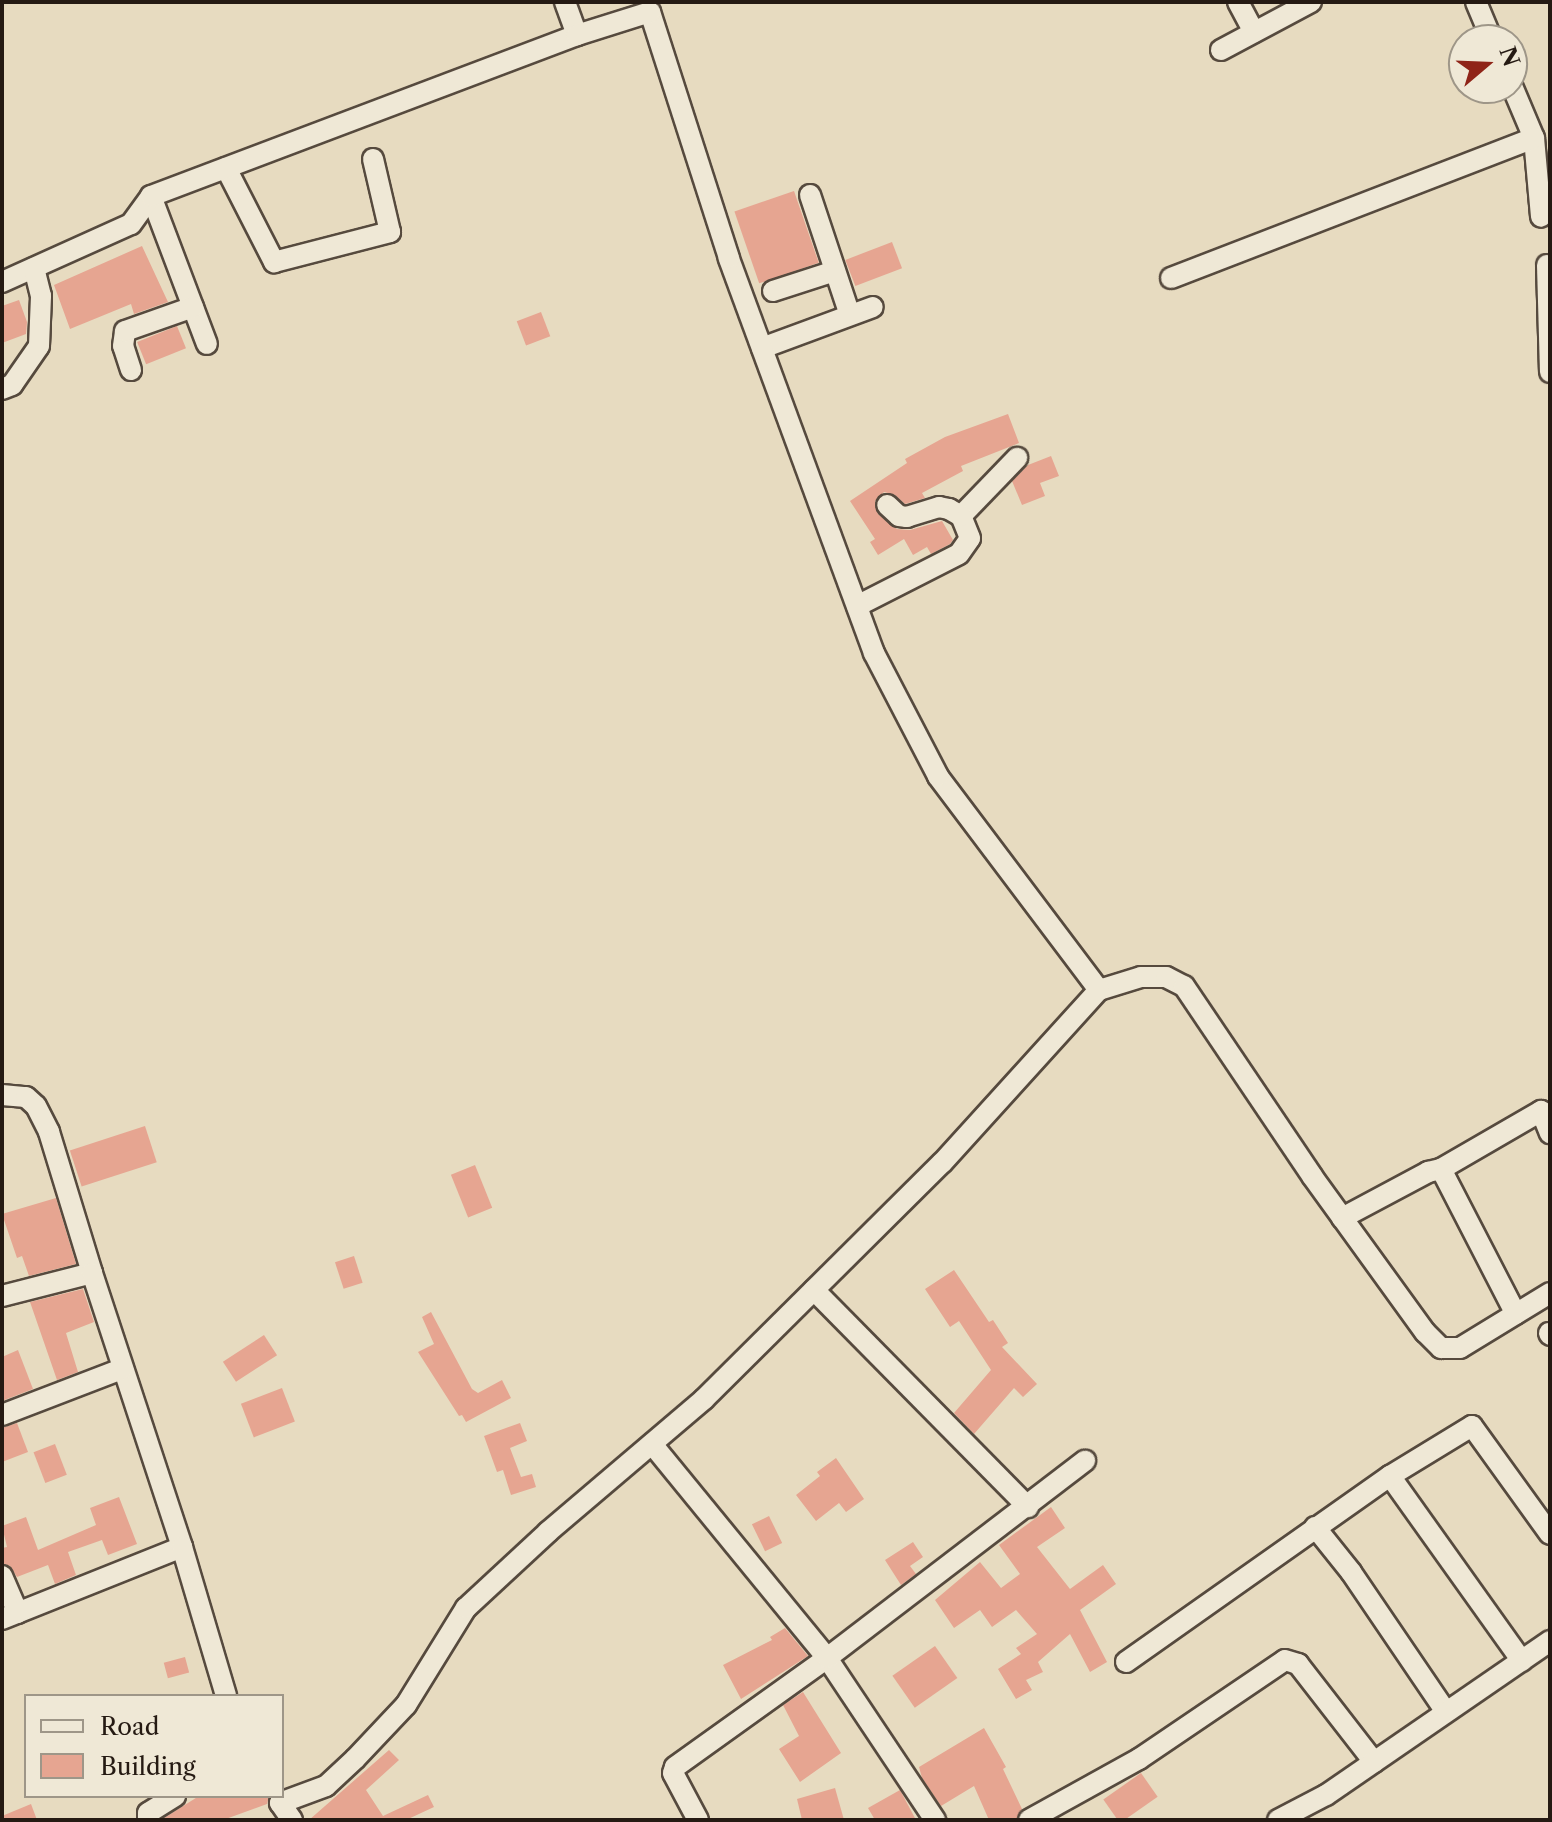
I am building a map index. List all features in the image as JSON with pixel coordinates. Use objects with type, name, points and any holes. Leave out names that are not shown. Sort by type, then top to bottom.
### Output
[{"type":"street","points":[[565,2],[577,35]]},
{"type":"street","points":[[1238,2],[1254,32]]},
{"type":"street","points":[[1221,50],[1311,2]]},
{"type":"street","points":[[1476,2],[1485,24]]},
{"type":"street","points":[[2,282],[131,224],[151,196],[577,35],[650,12],[729,258],[874,653],[938,776],[1099,990]]},
{"type":"street","points":[[1520,104],[1534,138],[1541,217]]},
{"type":"street","points":[[1171,278],[1534,138]]},
{"type":"street","points":[[226,168],[274,262],[390,232],[373,159]]},
{"type":"street","points":[[810,195],[850,315]]},
{"type":"street","points":[[151,196],[207,344]]},
{"type":"street","points":[[1547,265],[1550,372]]},
{"type":"street","points":[[2,389],[12,385],[39,346],[41,296],[34,268]]},
{"type":"street","points":[[773,291],[835,271]]},
{"type":"street","points":[[131,370],[123,346],[125,331],[193,307]]},
{"type":"street","points":[[762,348],[873,307]]},
{"type":"street","points":[[961,516],[989,492],[1017,458]]},
{"type":"street","points":[[857,606],[959,554],[970,538],[961,516],[939,507],[907,517],[899,516],[887,505]]},
{"type":"street","points":[[284,1797],[326,1786],[355,1759],[406,1705],[466,1608],[548,1532],[704,1399],[942,1163],[1099,990],[1141,977],[1166,977],[1184,986],[1342,1218],[1425,1332],[1441,1348],[1460,1348],[1550,1293]]},
{"type":"street","points":[[2,1095],[26,1097],[36,1106],[49,1132],[122,1369],[182,1547],[225,1694]]},
{"type":"street","points":[[1342,1218],[1428,1172],[1441,1169],[1541,1111],[1550,1133]]},
{"type":"street","points":[[1441,1169],[1516,1314]]},
{"type":"street","points":[[2,1296],[92,1273]]},
{"type":"street","points":[[814,1290],[1028,1507]]},
{"type":"street","points":[[2,1415],[122,1369]]},
{"type":"street","points":[[1126,1662],[1315,1527],[1472,1426],[1550,1534]]},
{"type":"street","points":[[652,1444],[827,1658],[935,1820]]},
{"type":"street","points":[[698,1820],[673,1773],[675,1767],[827,1658],[1085,1461]]},
{"type":"street","points":[[1390,1476],[1522,1661]]},
{"type":"street","points":[[1315,1527],[1351,1572],[1446,1712]]},
{"type":"street","points":[[2,1576],[10,1616],[182,1547]]},
{"type":"street","points":[[1278,1820],[1326,1795],[1550,1641]]},
{"type":"street","points":[[1029,1820],[1139,1759],[1285,1660],[1298,1664],[1374,1762]]},
{"type":"street","points":[[148,1820],[148,1813],[172,1798]]},
{"type":"street","points":[[278,1799],[292,1820]]},
{"type":"building","points":[[794,191],[819,263],[759,283],[734,212]]},
{"type":"building","points":[[892,242],[902,268],[855,286],[845,260]]},
{"type":"building","points":[[142,246],[168,302],[134,314],[131,304],[70,329],[54,285]]},
{"type":"building","points":[[19,300],[27,322],[26,334],[2,343],[2,306]]},
{"type":"building","points":[[541,312],[550,336],[526,346],[517,321]]},
{"type":"building","points":[[177,326],[186,348],[146,364],[137,342]]},
{"type":"building","points":[[1008,414],[1019,443],[961,466],[963,471],[922,493],[925,498],[905,504],[895,495],[884,492],[875,501],[878,514],[897,529],[910,530],[942,521],[953,540],[950,544],[931,554],[927,547],[913,555],[904,539],[878,555],[870,542],[875,539],[850,501],[907,463],[905,459],[945,437]]},
{"type":"building","points":[[1051,456],[1059,476],[1040,483],[1045,496],[1022,505],[1012,481],[1028,465]]},
{"type":"building","points":[[145,1126],[157,1162],[82,1187],[70,1150]]},
{"type":"building","points":[[475,1165],[492,1208],[468,1217],[451,1175]]},
{"type":"building","points":[[56,1198],[76,1264],[29,1276],[22,1256],[17,1258],[2,1214]]},
{"type":"building","points":[[354,1256],[363,1283],[344,1289],[335,1262]]},
{"type":"building","points":[[954,1270],[989,1322],[993,1320],[1008,1343],[1002,1347],[1037,1384],[1023,1397],[1014,1388],[974,1434],[954,1413],[991,1370],[959,1321],[950,1327],[925,1289]]},
{"type":"building","points":[[83,1289],[94,1322],[66,1333],[78,1372],[57,1380],[30,1302]]},
{"type":"building","points":[[431,1312],[472,1389],[478,1393],[502,1380],[511,1398],[466,1422],[462,1415],[459,1416],[418,1352],[434,1344],[422,1317]]},
{"type":"building","points":[[264,1335],[277,1355],[236,1382],[223,1362]]},
{"type":"building","points":[[18,1350],[33,1389],[2,1401],[2,1357]]},
{"type":"building","points":[[282,1388],[295,1422],[254,1437],[241,1404]]},
{"type":"building","points":[[17,1423],[28,1452],[2,1462],[2,1428]]},
{"type":"building","points":[[520,1423],[527,1441],[510,1448],[521,1477],[532,1474],[536,1487],[511,1495],[503,1470],[497,1472],[484,1436]]},
{"type":"building","points":[[55,1444],[67,1475],[45,1483],[34,1452]]},
{"type":"building","points":[[836,1458],[864,1499],[846,1512],[839,1503],[816,1521],[796,1495],[820,1476],[817,1472]]},
{"type":"building","points":[[119,1497],[137,1544],[108,1555],[102,1540],[68,1552],[76,1575],[55,1584],[48,1565],[17,1577],[10,1566],[2,1563],[2,1548],[7,1547],[2,1526],[26,1517],[38,1550],[96,1525],[90,1508]]},
{"type":"building","points":[[1051,1507],[1065,1528],[1037,1547],[1070,1589],[1103,1565],[1116,1584],[1080,1610],[1107,1662],[1090,1672],[1070,1634],[1038,1662],[1043,1672],[1026,1680],[1032,1690],[1016,1699],[998,1669],[1021,1654],[1016,1648],[1037,1634],[1016,1610],[992,1627],[980,1610],[954,1628],[935,1600],[980,1562],[1001,1588],[1020,1574],[999,1545]]},
{"type":"building","points":[[769,1516],[782,1543],[765,1551],[752,1524]]},
{"type":"building","points":[[913,1542],[923,1557],[910,1566],[916,1574],[901,1585],[885,1560]]},
{"type":"building","points":[[785,1628],[808,1656],[741,1699],[723,1665],[772,1640],[770,1637]]},
{"type":"building","points":[[935,1646],[957,1678],[915,1708],[892,1676]]},
{"type":"building","points":[[185,1657],[189,1672],[168,1678],[164,1663]]},
{"type":"building","points":[[803,1692],[841,1753],[800,1782],[779,1749],[799,1736],[783,1705]]},
{"type":"building","points":[[984,1728],[1006,1767],[1003,1769],[1022,1809],[1016,1820],[989,1820],[974,1786],[941,1806],[922,1778],[919,1767]]},
{"type":"building","points":[[389,1750],[399,1760],[366,1790],[383,1816],[428,1795],[434,1807],[406,1820],[309,1820]]},
{"type":"building","points":[[1141,1773],[1158,1797],[1124,1820],[1118,1820],[1103,1799]]},
{"type":"building","points":[[835,1788],[844,1820],[802,1820],[797,1799]]},
{"type":"building","points":[[900,1790],[916,1820],[875,1820],[868,1808]]},
{"type":"building","points":[[196,1798],[268,1798],[267,1804],[223,1820],[161,1820]]},
{"type":"building","points":[[31,1804],[37,1820],[2,1820],[2,1816]]}]
